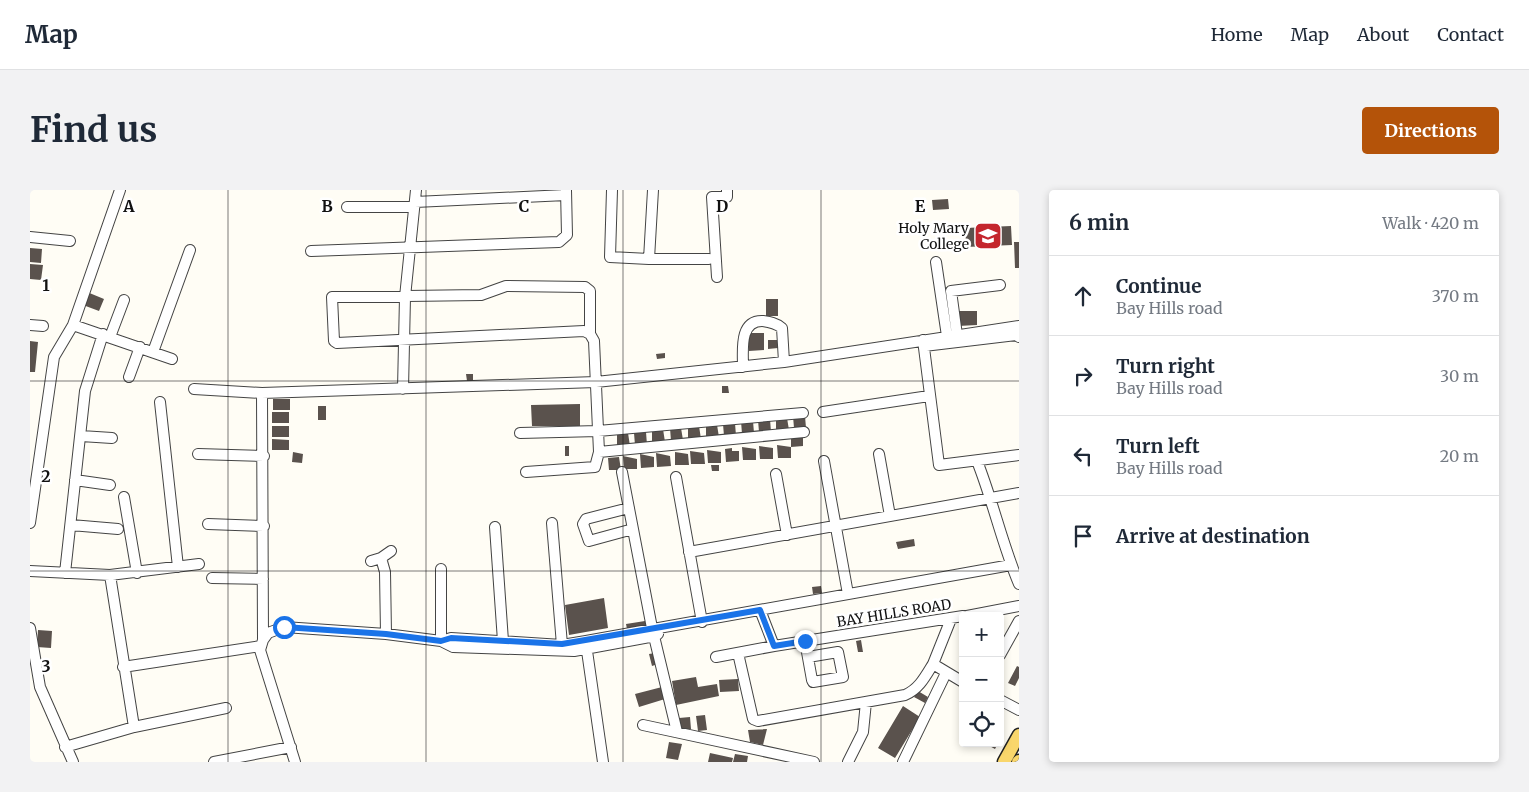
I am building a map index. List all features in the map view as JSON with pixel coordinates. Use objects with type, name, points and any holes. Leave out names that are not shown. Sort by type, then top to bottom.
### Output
[{"type":"main road","points":[[1004,762],[1019,735]]},
{"type":"street","points":[[30,523],[54,357],[73,324],[120,190]]},
{"type":"street","points":[[403,389],[405,297],[416,190]]},
{"type":"street","points":[[612,190],[610,258],[709,259]]},
{"type":"street","points":[[649,259],[653,190]]},
{"type":"street","points":[[717,277],[712,198],[727,197],[727,190]]},
{"type":"street","points":[[311,252],[559,242],[567,235],[566,192],[415,205],[347,207]]},
{"type":"street","points":[[30,237],[70,241]]},
{"type":"street","points":[[153,352],[190,250]]},
{"type":"street","points":[[936,262],[952,335]]},
{"type":"street","points":[[952,335],[952,291],[1000,285]]},
{"type":"street","points":[[526,472],[590,469],[595,467],[599,452],[594,341],[590,334],[588,287],[506,286],[481,295],[332,297],[334,341],[337,342],[584,331],[590,334]]},
{"type":"street","points":[[65,573],[86,391],[106,335],[124,300]]},
{"type":"street","points":[[743,367],[745,331],[750,324],[757,321],[777,324],[782,328],[784,362]]},
{"type":"street","points":[[73,324],[172,359]]},
{"type":"street","points":[[30,325],[43,326]]},
{"type":"street","points":[[923,343],[952,335],[1019,326]]},
{"type":"street","points":[[194,389],[262,393],[596,382],[743,367],[923,343],[1016,335],[1019,338]]},
{"type":"street","points":[[923,343],[939,465],[1019,455]]},
{"type":"street","points":[[129,377],[140,347]]},
{"type":"street","points":[[262,393],[264,456],[262,658],[295,762]]},
{"type":"street","points":[[823,412],[929,396]]},
{"type":"street","points":[[160,402],[178,567]]},
{"type":"street","points":[[520,433],[598,431],[803,413]]},
{"type":"street","points":[[599,452],[804,432]]},
{"type":"street","points":[[81,436],[112,438]]},
{"type":"street","points":[[198,454],[264,456]]},
{"type":"street","points":[[879,454],[890,516]]},
{"type":"street","points":[[824,461],[848,594]]},
{"type":"street","points":[[977,461],[992,499],[1011,565],[1019,584]]},
{"type":"street","points":[[622,472],[654,632],[677,732]]},
{"type":"street","points":[[776,474],[787,534]]},
{"type":"street","points":[[676,477],[702,622]]},
{"type":"street","points":[[75,480],[110,485]]},
{"type":"street","points":[[689,552],[1019,493]]},
{"type":"street","points":[[124,497],[138,573]]},
{"type":"street","points":[[629,508],[586,518],[583,524],[589,541],[633,528]]},
{"type":"street","points":[[552,523],[562,644]]},
{"type":"street","points":[[208,524],[264,526]]},
{"type":"street","points":[[71,525],[118,529]]},
{"type":"street","points":[[495,526],[503,641]]},
{"type":"street","points":[[371,561],[381,558],[391,550]]},
{"type":"street","points":[[381,558],[385,572],[386,634]]},
{"type":"street","points":[[30,571],[110,575],[199,564]]},
{"type":"street","points":[[441,641],[451,638],[586,645],[760,610],[1011,565]]},
{"type":"street","points":[[441,569],[441,641]]},
{"type":"street","points":[[110,575],[123,667],[134,727]]},
{"type":"street","points":[[212,578],[263,579]]},
{"type":"street","name":"BAY HILLS ROAD","points":[[987,612],[1019,606]]},
{"type":"street","points":[[760,610],[774,646]]},
{"type":"street","name":"BAY HILLS ROAD","points":[[716,657],[959,617]]},
{"type":"street","points":[[738,653],[753,719],[758,721],[904,695],[913,691],[923,682],[933,664],[951,619]]},
{"type":"street","points":[[1004,648],[1019,621]]},
{"type":"street","points":[[123,667],[262,643],[268,633],[284,627],[386,634],[441,641],[454,648],[574,651],[586,645]]},
{"type":"street","points":[[30,628],[34,684],[73,762]]},
{"type":"street","points":[[805,641],[808,657]]},
{"type":"street","points":[[586,645],[603,762]]},
{"type":"street","points":[[933,664],[959,680]]},
{"type":"street","points":[[903,762],[946,673]]},
{"type":"street","points":[[848,762],[862,732],[866,702]]},
{"type":"street","points":[[1004,702],[1019,710]]},
{"type":"street","points":[[65,747],[134,727],[226,708]]},
{"type":"street","points":[[643,725],[814,762]]},
{"type":"street","points":[[214,762],[291,747]]},
{"type":"building","points":[[948,199],[949,209],[933,210],[932,200]]},
{"type":"building","name":"Holy Mary College","points":[[1011,226],[1012,245],[966,247],[965,228]]},
{"type":"building","points":[[1014,242],[1019,242],[1019,268],[1015,268]]},
{"type":"building","points":[[30,248],[42,249],[41,263],[30,262]]},
{"type":"building","points":[[30,264],[43,265],[41,280],[30,279]]},
{"type":"building","points":[[87,292],[104,299],[99,311],[83,305]]},
{"type":"building","points":[[766,299],[778,299],[778,316],[766,316]]},
{"type":"building","points":[[957,311],[977,311],[977,325],[958,326]]},
{"type":"building","points":[[749,333],[764,333],[764,350],[749,351]]},
{"type":"building","points":[[768,340],[778,340],[778,348],[768,349]]},
{"type":"building","points":[[30,341],[38,342],[35,372],[30,372]]},
{"type":"building","points":[[665,353],[665,358],[657,359],[656,354]]},
{"type":"building","points":[[466,374],[473,374],[473,381],[467,381]]},
{"type":"building","points":[[722,386],[728,386],[729,393],[722,393]]},
{"type":"building","points":[[273,399],[290,399],[290,410],[273,410]]},
{"type":"building","points":[[580,404],[580,426],[532,426],[531,405]]},
{"type":"building","points":[[318,406],[326,406],[326,420],[318,420]]},
{"type":"building","points":[[272,412],[289,412],[289,423],[272,423]]},
{"type":"building","points":[[793,416],[805,416],[806,428],[794,428]]},
{"type":"building","points":[[776,418],[787,418],[789,430],[776,430]]},
{"type":"building","points":[[770,419],[771,432],[759,432],[758,420]]},
{"type":"building","points":[[741,421],[753,421],[754,433],[742,434]]},
{"type":"building","points":[[735,423],[736,436],[724,436],[723,424]]},
{"type":"building","points":[[706,425],[717,425],[719,437],[706,438]]},
{"type":"building","points":[[272,426],[289,426],[289,437],[272,437]]},
{"type":"building","points":[[699,426],[701,439],[688,439],[688,427]]},
{"type":"building","points":[[670,428],[681,428],[683,440],[671,441]]},
{"type":"building","points":[[663,429],[665,442],[652,442],[652,430]]},
{"type":"building","points":[[646,432],[647,445],[635,445],[634,433]]},
{"type":"building","points":[[628,433],[630,446],[617,446],[617,434]]},
{"type":"building","points":[[791,435],[803,435],[803,446],[791,447]]},
{"type":"building","points":[[272,439],[289,440],[289,450],[272,450]]},
{"type":"building","points":[[777,445],[791,447],[791,458],[778,458]]},
{"type":"building","points":[[565,446],[569,446],[569,456],[565,456]]},
{"type":"building","points":[[759,446],[773,448],[773,459],[760,459]]},
{"type":"building","points":[[742,447],[756,449],[756,460],[743,460]]},
{"type":"building","points":[[732,448],[732,451],[739,451],[739,461],[726,462],[725,449]]},
{"type":"building","points":[[707,450],[721,452],[721,463],[708,463]]},
{"type":"building","points":[[690,451],[704,453],[705,464],[691,464]]},
{"type":"building","points":[[293,452],[303,454],[302,463],[292,462]]},
{"type":"building","points":[[675,452],[688,454],[689,465],[675,465]]},
{"type":"building","points":[[656,453],[670,456],[671,466],[657,467]]},
{"type":"building","points":[[640,454],[654,457],[654,467],[641,468]]},
{"type":"building","points":[[623,456],[637,459],[637,469],[624,469]]},
{"type":"building","points":[[619,457],[621,470],[609,470],[608,458]]},
{"type":"building","points":[[711,465],[719,465],[719,471],[712,471]]},
{"type":"building","points":[[914,539],[915,546],[898,549],[896,542]]},
{"type":"building","points":[[821,586],[822,593],[813,594],[812,587]]},
{"type":"building","points":[[604,598],[608,628],[569,635],[565,605]]},
{"type":"building","points":[[645,621],[646,625],[627,629],[626,624]]},
{"type":"building","points":[[38,630],[52,631],[51,648],[37,647]]},
{"type":"building","points":[[861,640],[863,652],[858,652],[856,641]]},
{"type":"building","points":[[655,653],[658,664],[652,666],[649,654]]},
{"type":"building","points":[[1017,666],[1019,667],[1019,678],[1015,686],[1008,683]]},
{"type":"building","points":[[696,677],[698,687],[717,684],[719,696],[676,705],[672,681]]},
{"type":"building","points":[[738,679],[739,691],[720,692],[719,680]]},
{"type":"building","points":[[662,687],[665,699],[639,707],[635,694]]},
{"type":"building","points":[[918,691],[928,697],[925,703],[914,697]]},
{"type":"building","points":[[903,706],[920,717],[895,758],[878,748]]},
{"type":"building","points":[[705,715],[707,730],[698,731],[696,716]]},
{"type":"building","points":[[690,717],[691,729],[681,729],[679,718]]},
{"type":"building","points":[[767,729],[763,745],[750,742],[748,730]]},
{"type":"building","points":[[669,742],[682,744],[678,760],[666,758]]},
{"type":"building","points":[[710,753],[733,758],[732,762],[708,762]]},
{"type":"building","points":[[735,754],[748,756],[747,762],[733,762]]},
{"type":"place","name":"Holy Mary College","points":[[988,236]]},
{"type":"route","points":[[284,627],[386,634],[441,641],[451,638],[562,644],[586,642],[652,628],[665,628],[702,622],[760,610],[774,646],[805,641]]}]
